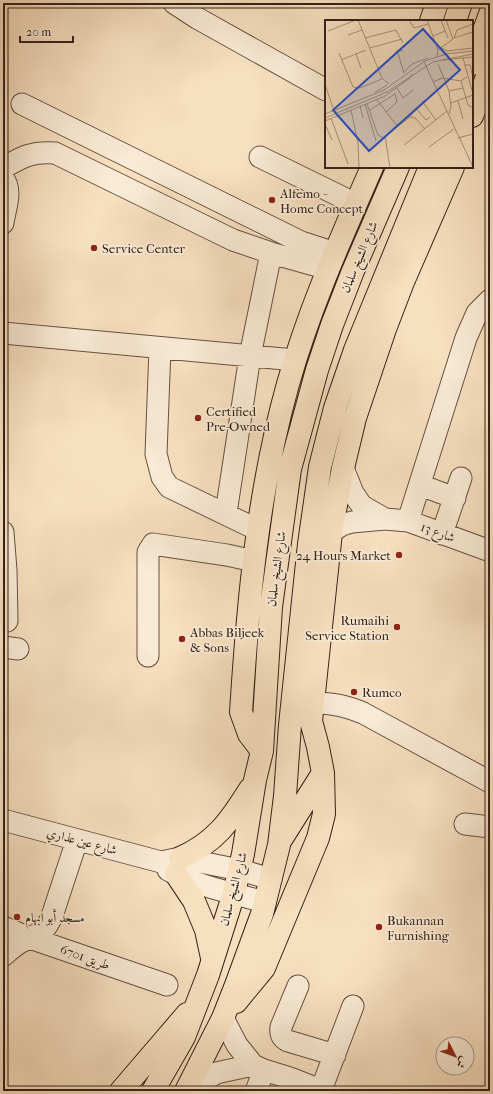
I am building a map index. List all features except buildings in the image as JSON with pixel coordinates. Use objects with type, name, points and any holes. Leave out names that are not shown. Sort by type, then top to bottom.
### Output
[{"type":"main road","points":[[431,20],[437,3]]},
{"type":"main road","points":[[455,20],[461,3]]},
{"type":"main road","points":[[473,61],[490,14]]},
{"type":"main road","points":[[473,113],[490,69]]},
{"type":"main road","points":[[262,751],[249,734],[241,712],[254,561],[274,438],[295,360],[321,286],[372,168]]},
{"type":"main road","name":"شارع الشيخ سلمان","points":[[153,1091],[184,1037],[213,960],[234,893],[240,870],[255,780],[262,751],[273,589],[290,469],[317,370],[332,325],[353,271],[398,168]]},
{"type":"main road","points":[[187,1091],[223,1018],[259,924],[279,844],[309,544],[320,467],[335,408],[355,350],[430,168]]},
{"type":"main road","points":[[223,1018],[264,968],[318,838],[324,814],[323,773],[312,721],[332,532],[343,468],[355,418],[385,329],[403,282],[453,168]]},
{"type":"main road","points":[[279,844],[323,773]]},
{"type":"main road","points":[[213,960],[206,930],[194,901],[172,865],[214,838],[237,811],[255,780]]},
{"type":"main road","points":[[121,1091],[198,1002]]},
{"type":"street","points":[[174,3],[197,18],[325,89]]},
{"type":"street","points":[[22,104],[301,242],[331,261]]},
{"type":"street","points":[[3,168],[30,154],[42,152],[55,153],[233,240],[271,253],[331,261]]},
{"type":"street","points":[[260,157],[356,204]]},
{"type":"street","points":[[3,178],[6,182],[8,194],[3,223]]},
{"type":"street","points":[[226,513],[250,356],[271,253]]},
{"type":"street","points":[[408,521],[466,338],[477,313],[490,300]]},
{"type":"street","points":[[3,333],[295,360]]},
{"type":"street","points":[[160,348],[156,454],[162,477],[169,487],[226,513],[258,530]]},
{"type":"street","points":[[343,468],[353,493],[362,506],[385,518]]},
{"type":"street","points":[[442,534],[461,478]]},
{"type":"street","points":[[420,485],[455,498]]},
{"type":"street","points":[[332,532],[342,525],[352,522],[385,518]]},
{"type":"street","name":"شارع 13","points":[[385,518],[408,521],[490,551]]},
{"type":"street","points":[[3,532],[8,620]]},
{"type":"street","points":[[148,656],[148,552],[153,544],[227,555],[254,561]]},
{"type":"street","points":[[251,586],[273,589]]},
{"type":"street","points":[[314,703],[331,703],[363,713],[490,782]]},
{"type":"street","name":"شارع عين عذاري","points":[[3,820],[172,865],[234,893],[265,902]]},
{"type":"street","points":[[465,824],[490,827]]},
{"type":"street","points":[[3,956],[16,946],[40,934],[48,926],[77,840]]},
{"type":"street","name":"شارع عين عذاري","points":[[172,865],[240,870],[271,879]]},
{"type":"street","name":"طريق 6701","points":[[3,927],[30,938],[167,985]]},
{"type":"street","points":[[298,986],[281,1027],[282,1037],[288,1041],[334,1055]]},
{"type":"street","points":[[187,1091],[216,1073],[258,1068],[290,1078],[322,1091],[352,1006]]},
{"type":"street","points":[[223,1018],[237,1045],[258,1068],[256,1091]]},
{"type":"place","name":"Alfemo - Home Concept","points":[[272,200]]},
{"type":"place","name":"Service Center","points":[[94,248]]},
{"type":"place","name":"Certified Pre-Owned","points":[[198,418]]},
{"type":"place","name":"24 Hours Market","points":[[399,555]]},
{"type":"place","name":"Rumaihi Service Station","points":[[397,627]]},
{"type":"place","name":"Abbas Biljeek & Sons","points":[[182,639]]},
{"type":"place","name":"Rumco","points":[[354,692]]},
{"type":"place","name":"مسجد أبو ابهام","points":[[17,917]]},
{"type":"place","name":"Bukannan Furnishing","points":[[379,927]]}]
